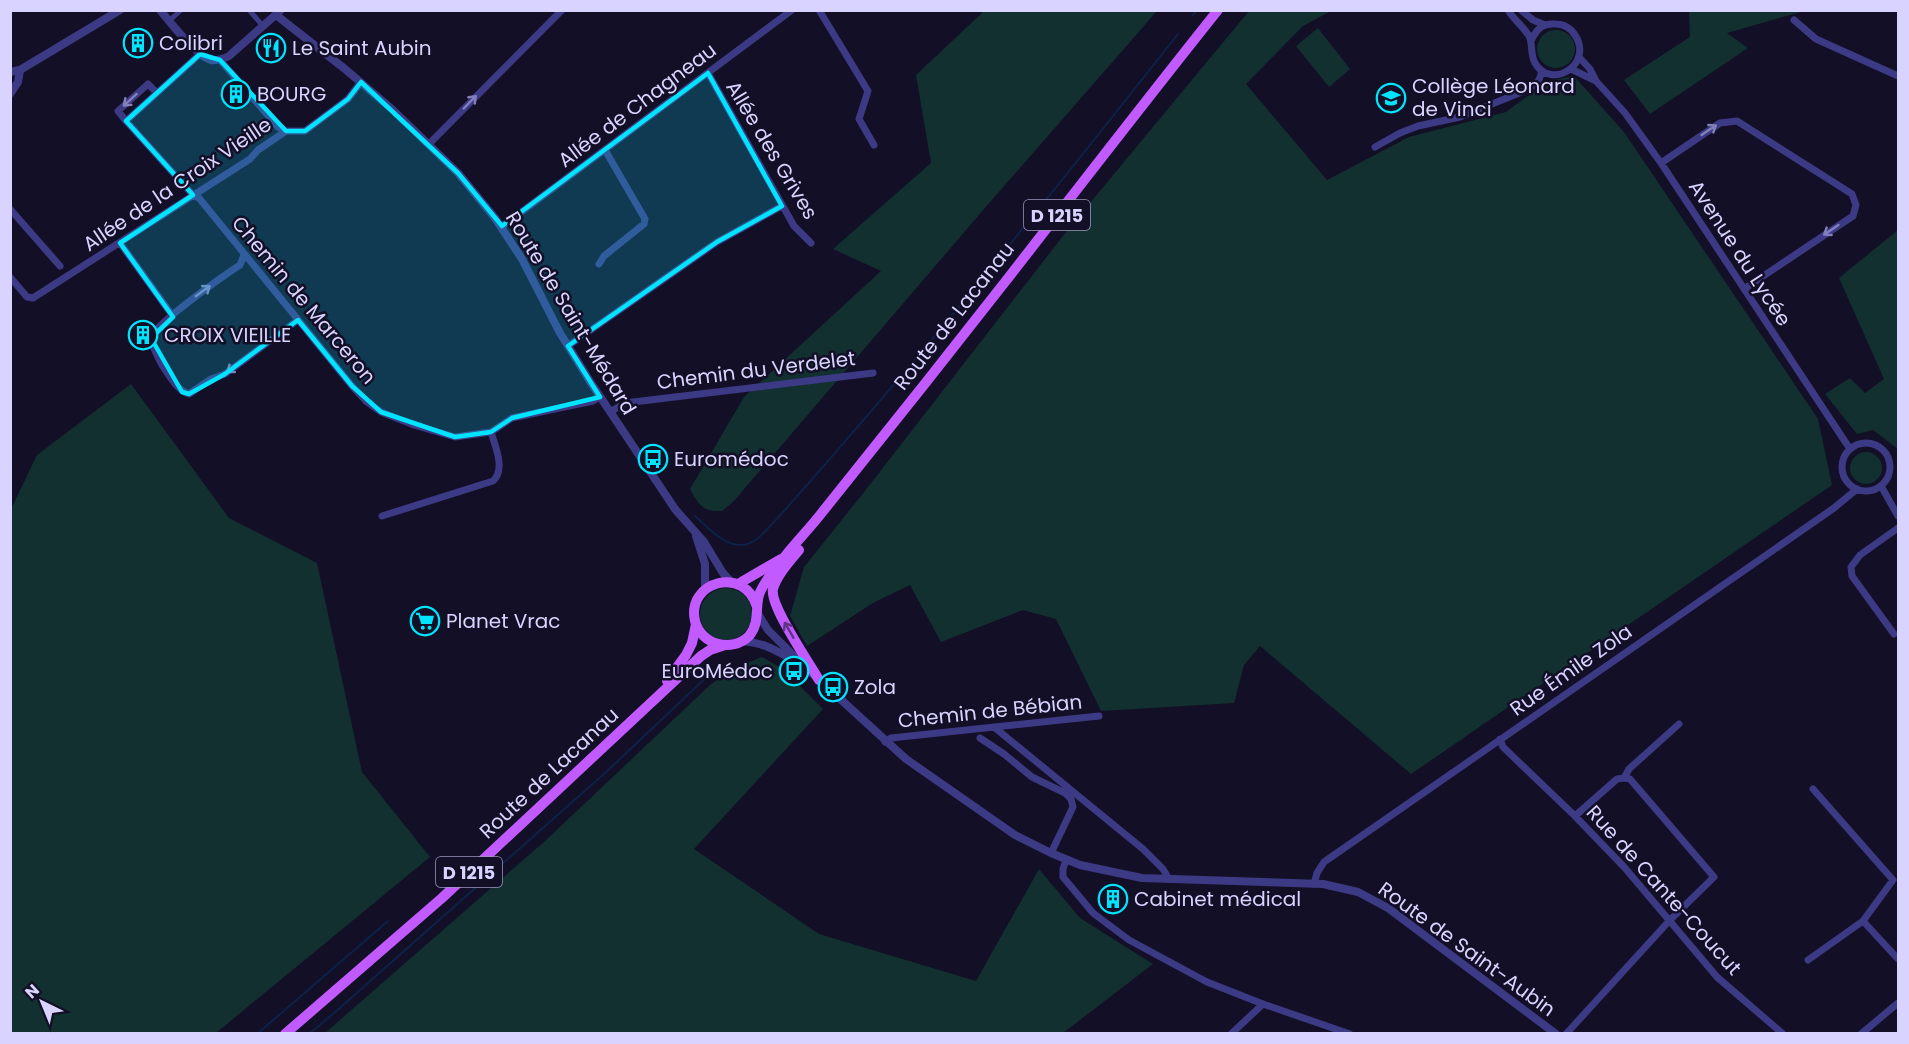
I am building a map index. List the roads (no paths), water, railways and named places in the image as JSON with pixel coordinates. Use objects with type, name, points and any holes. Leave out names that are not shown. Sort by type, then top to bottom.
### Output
[{"type":"main road","name":"Route de Lacanau","points":[[285,1034],[442,898],[701,656],[710,650],[742,641],[754,628],[763,587],[784,557],[1218,10]]},
{"type":"main road","points":[[819,681],[777,609],[773,593],[777,581],[806,543],[835,495]]},
{"type":"main road","name":"Route de Lacanau","points":[[648,705],[686,655],[692,643],[696,624],[695,609],[697,601],[705,590],[717,583],[734,583],[760,572],[784,557]]},
{"type":"main road","points":[[734,583],[751,593],[758,611]]},
{"type":"main road","points":[[696,624],[708,640],[725,645]]},
{"type":"street","points":[[10,72],[20,70],[120,10]]},
{"type":"street","points":[[160,10],[200,54],[209,60],[220,60],[278,127],[286,131]]},
{"type":"street","points":[[169,21],[181,10]]},
{"type":"street","points":[[249,10],[263,26]]},
{"type":"street","points":[[429,144],[562,10]]},
{"type":"street","name":"Allée de Chagneau","points":[[501,227],[792,10]]},
{"type":"street","points":[[819,10],[868,92],[859,119],[874,145]]},
{"type":"street","points":[[1508,10],[1531,41]]},
{"type":"street","points":[[1521,10],[1533,20],[1545,25],[1559,24],[1570,28],[1579,45],[1579,57],[1571,69],[1557,75],[1542,71],[1531,55],[1531,41],[1536,31],[1545,25]]},
{"type":"street","name":"Route de Saint-Médard","points":[[220,60],[229,56],[278,13],[361,82],[458,173],[501,227],[522,259],[568,346],[600,398],[675,509],[704,542],[723,573],[734,583]]},
{"type":"street","points":[[1794,20],[1816,39],[1899,76]]},
{"type":"street","points":[[157,93],[148,84],[118,111],[126,121],[157,93],[200,54]]},
{"type":"street","name":"Avenue du Lycée","points":[[1579,57],[1590,69],[1596,81],[1625,113],[1661,163],[1850,449]]},
{"type":"street","name":"Avenue du Lycée","points":[[1571,69],[1596,81]]},
{"type":"street","points":[[10,94],[18,82],[20,70]]},
{"type":"street","points":[[1375,147],[1418,126],[1460,117],[1529,89],[1539,80],[1542,71]]},
{"type":"street","name":"Allée des Grives","points":[[708,73],[794,226],[811,243]]},
{"type":"street","name":"Allée de la Croix Vieille","points":[[10,277],[27,297],[33,298],[250,159],[258,150],[286,131],[305,131],[348,99],[361,82]]},
{"type":"street","name":"Chemin de Marceron","points":[[126,121],[193,195],[201,200],[352,386],[367,402],[381,412],[455,437],[491,432],[512,418],[600,398]]},
{"type":"street","points":[[1661,163],[1720,123],[1737,121],[1852,194],[1856,205],[1853,216],[1744,289]]},
{"type":"street","points":[[599,264],[603,256],[644,224],[645,219],[605,150]]},
{"type":"street","points":[[568,346],[717,242],[782,206]]},
{"type":"street","points":[[10,210],[60,266]]},
{"type":"street","points":[[120,243],[172,315]]},
{"type":"street","points":[[244,255],[240,265],[182,306],[153,332],[151,338],[163,366],[182,392],[189,394],[211,379],[225,374],[298,320]]},
{"type":"street","name":"Chemin du Verdelet","points":[[610,412],[625,403],[873,373]]},
{"type":"street","points":[[382,516],[497,478],[499,463],[491,432]]},
{"type":"street","points":[[1872,444],[1885,452],[1890,466],[1889,474],[1881,486],[1869,491],[1850,485],[1842,471],[1845,455],[1850,449],[1857,445],[1872,444]]},
{"type":"street","points":[[1881,486],[1899,516]]},
{"type":"street","name":"Rue Émile Zola","points":[[1314,884],[1317,873],[1324,862],[1818,519],[1857,489]]},
{"type":"street","points":[[1894,634],[1852,576],[1851,567],[1860,555],[1899,528]]},
{"type":"street","name":"Route de Saint-Médard","points":[[693,530],[705,564],[705,590]]},
{"type":"street","points":[[758,611],[768,630],[803,666],[885,742],[930,777],[1028,843],[1080,865],[1132,876],[1169,879]]},
{"type":"street","points":[[742,641],[773,648],[803,666]]},
{"type":"street","name":"Chemin de Bébian","points":[[885,742],[891,738],[1099,716]]},
{"type":"street","points":[[1624,778],[1629,769],[1679,724]]},
{"type":"street","points":[[994,727],[1143,849],[1163,869],[1169,879]]},
{"type":"street","points":[[980,738],[1032,777],[1065,793],[1071,799],[1073,807],[1051,854]]},
{"type":"street","name":"Rue de Cante-Coucut","points":[[1500,739],[1503,747],[1625,867],[1718,977],[1783,1034]]},
{"type":"street","points":[[1566,1034],[1670,920],[1714,877],[1630,779],[1617,779],[1575,816]]},
{"type":"street","points":[[1808,960],[1863,921],[1893,880],[1813,789]]},
{"type":"street","points":[[1066,860],[1063,877],[1092,913],[1129,940],[1207,982],[1350,1034]]},
{"type":"street","name":"Route de Saint-Aubin","points":[[1169,879],[1288,882],[1323,884],[1348,889],[1382,904],[1556,1034]]},
{"type":"street","points":[[1863,921],[1899,959]]},
{"type":"street","points":[[1861,1034],[1899,1003]]},
{"type":"street","points":[[1231,1034],[1263,1004]]},
{"type":"waterway","points":[[1193,15],[1197,10]]},
{"type":"waterway","points":[[695,516],[716,535],[731,544],[748,544],[764,533],[929,342],[1030,220],[1178,34]]},
{"type":"waterway","points":[[309,1034],[605,773],[712,672]]},
{"type":"waterway","points":[[257,1034],[388,921]]},
{"type":"place","name":"Colibri","points":[[138,43]]},
{"type":"place","name":"Le Saint Aubin","points":[[271,48]]},
{"type":"place","name":"BOURG","points":[[236,94]]},
{"type":"place","name":"Collège Léonard de Vinci","points":[[1391,98]]},
{"type":"place","name":"CROIX VIEILLE","points":[[143,335]]},
{"type":"place","name":"Euromédoc","points":[[653,459]]},
{"type":"place","name":"Planet Vrac","points":[[425,621]]},
{"type":"place","name":"EuroMédoc","points":[[794,671]]},
{"type":"place","name":"Zola","points":[[833,687]]},
{"type":"place","name":"Cabinet médical","points":[[1113,899]]}]
